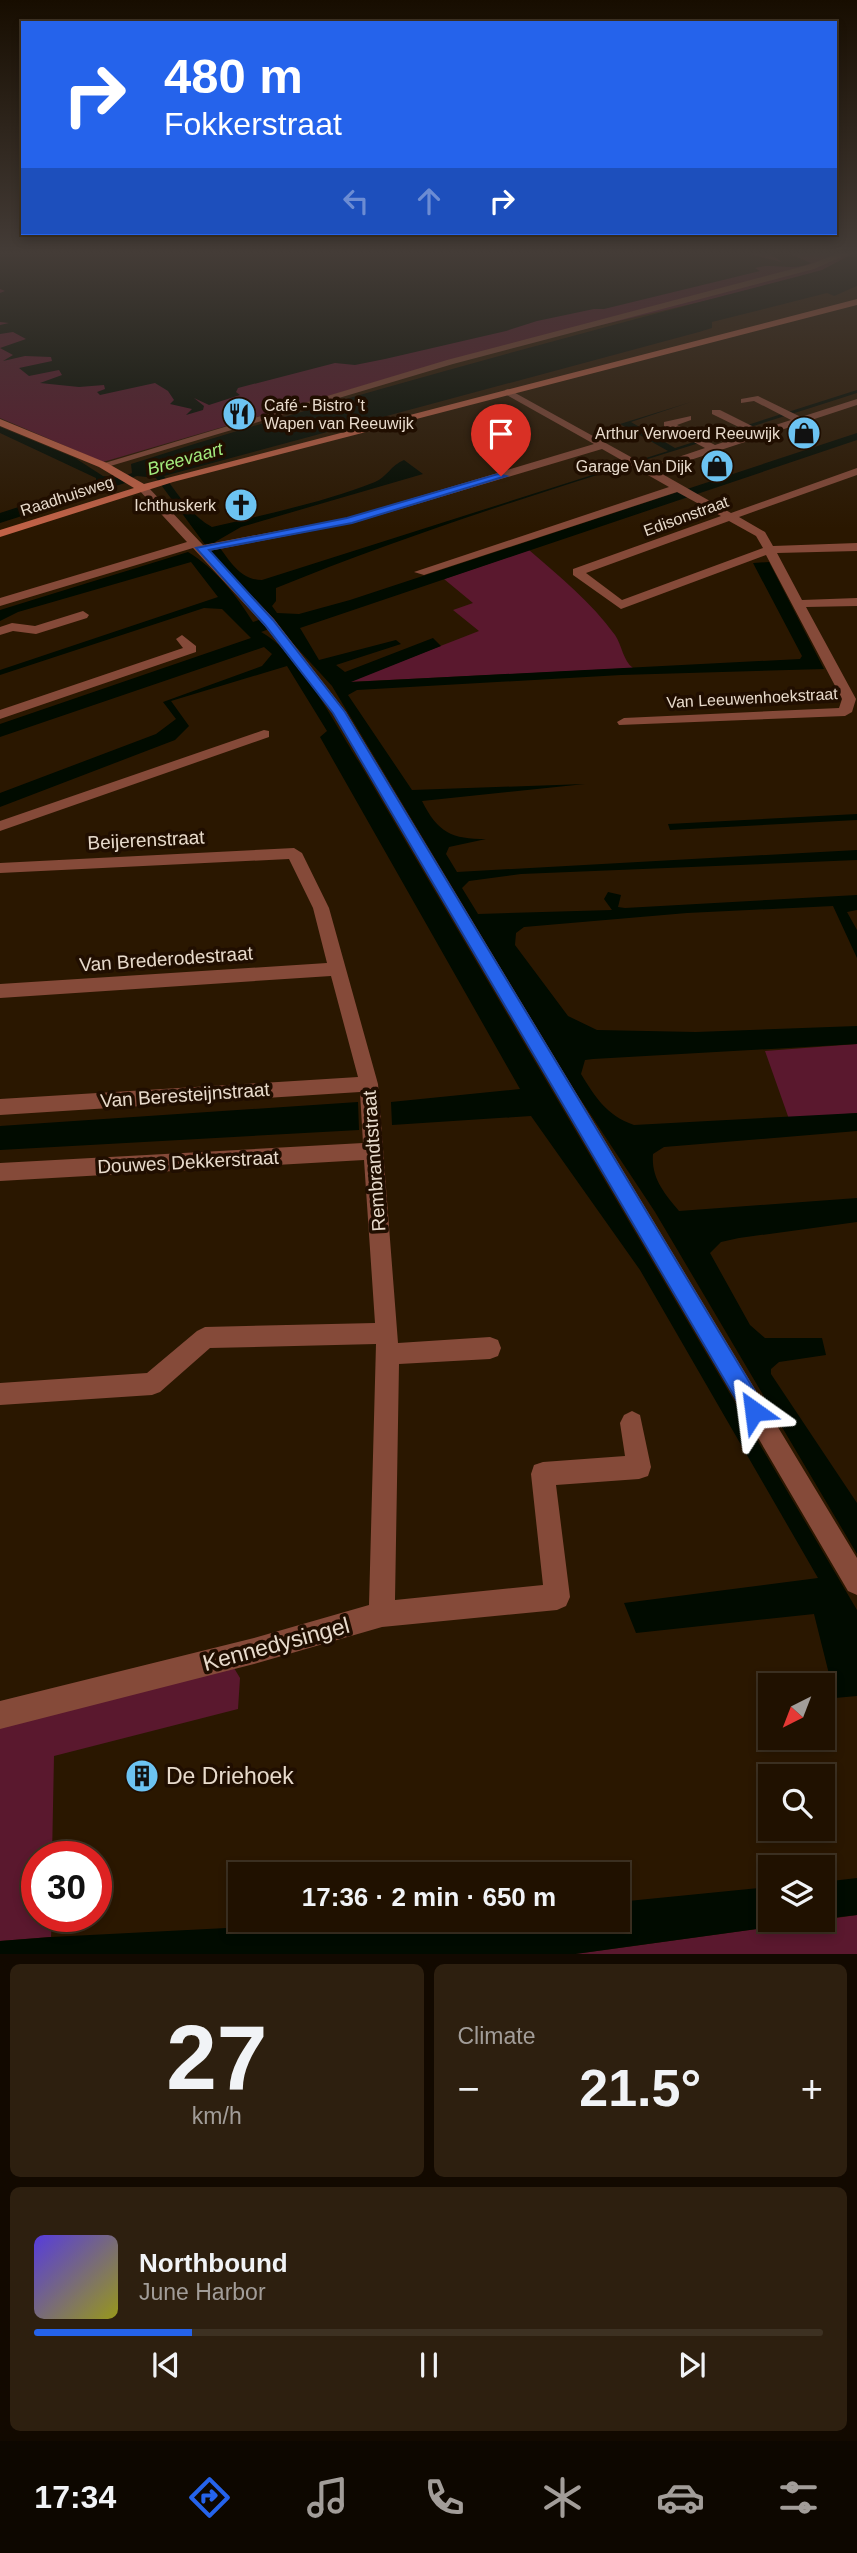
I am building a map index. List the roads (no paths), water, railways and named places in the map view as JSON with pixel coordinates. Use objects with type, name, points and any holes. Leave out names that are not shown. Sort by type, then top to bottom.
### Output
[{"type":"street","points":[[103,466],[514,345]]},
{"type":"street","name":"Raadhuisweg","points":[[0,534],[138,485],[164,482],[690,345]]},
{"type":"street","name":"Van Leeuwenhoekstraat","points":[[508,392],[761,534],[849,699],[845,712],[624,722]]},
{"type":"street","points":[[744,401],[755,398],[801,421]]},
{"type":"street","points":[[645,468],[714,449],[857,402]]},
{"type":"street","points":[[704,415],[721,410],[760,434]]},
{"type":"street","points":[[687,418],[668,424],[714,449]]},
{"type":"street","points":[[0,422],[103,466],[138,485],[201,546],[269,624],[339,712],[857,1581]]},
{"type":"street","points":[[0,602],[146,558],[349,521],[603,445]]},
{"type":"street","name":"Edisonstraat","points":[[771,550],[621,605],[577,572],[857,471]]},
{"type":"street","points":[[420,572],[685,492]]},
{"type":"street","points":[[771,550],[857,547]]},
{"type":"street","points":[[799,604],[857,601]]},
{"type":"street","points":[[6,629],[36,630],[83,615]]},
{"type":"street","points":[[0,715],[191,649],[182,639]]},
{"type":"street","points":[[0,826],[264,734]]},
{"type":"street","name":"Beijerenstraat","points":[[0,868],[294,853]]},
{"type":"street","name":"Rembrandtstraat","points":[[294,853],[321,908],[335,969],[369,1084],[387,1344],[382,1614]]},
{"type":"street","name":"Van Brederodestraat","points":[[0,991],[335,969]]},
{"type":"street","name":"Van Beresteijnstraat","points":[[0,1107],[369,1084]]},
{"type":"street","name":"Douwes Dekkerstraat","points":[[0,1172],[375,1151]]},
{"type":"street","points":[[0,1394],[152,1384],[205,1338],[490,1348]]},
{"type":"street","name":"Kennedysingel","points":[[0,1715],[254,1651],[382,1614],[556,1597],[543,1474],[639,1466],[632,1423]]},
{"type":"water","points":[[8,345],[445,345],[355,365],[335,363],[238,388],[236,392],[240,395],[209,405],[194,398],[204,406],[203,410],[186,415],[192,409],[170,404],[174,400],[168,391],[155,383],[100,395],[97,392],[105,389],[104,385],[79,387],[40,383],[62,375],[59,370],[29,376],[19,368],[52,361],[51,357],[25,356],[3,361],[13,355],[0,348]]},
{"type":"water","name":"Breevaart","points":[[538,345],[650,345],[164,476],[191,511],[212,527],[335,496],[379,480],[404,460],[423,474],[241,527],[215,542],[240,572],[254,579],[262,580],[668,451],[620,424],[691,402],[631,422],[675,448],[857,390],[857,393],[565,485],[347,560],[276,588],[276,601],[272,606],[277,613],[299,614],[350,600],[857,433],[857,440],[300,628],[319,660],[396,640],[401,644],[336,665],[345,672],[433,638],[441,646],[351,682],[800,659],[802,656],[753,563],[769,562],[824,669],[621,675],[357,690],[348,695],[412,790],[585,784],[422,801],[434,820],[447,832],[464,838],[486,839],[449,847],[446,854],[457,872],[857,850],[857,860],[521,874],[469,881],[462,888],[478,914],[612,910],[604,899],[608,892],[621,895],[618,907],[625,908],[857,895],[857,910],[847,912],[857,930],[857,958],[833,906],[687,913],[524,927],[516,933],[515,945],[568,1016],[597,1030],[696,1032],[857,1026],[857,1044],[593,1059],[585,1060],[581,1074],[609,1111],[634,1125],[857,1113],[857,1131],[664,1147],[653,1154],[653,1163],[660,1185],[679,1211],[857,1198],[857,1222],[739,1238],[721,1242],[710,1253],[750,1325],[765,1338],[822,1338],[826,1355],[779,1362],[771,1369],[771,1374],[857,1503],[857,1554],[655,1212],[569,1082],[332,686],[277,626],[261,632],[289,655],[328,710],[857,1610],[857,1696],[835,1698],[835,1673],[829,1673],[814,1614],[636,1633],[624,1603],[818,1578],[640,1270],[531,1116],[392,1125],[391,1102],[520,1089],[320,737],[327,731],[287,666],[171,701],[189,726],[175,740],[0,807],[0,793],[156,734],[176,719],[163,702],[262,666],[272,654],[264,647],[0,737],[0,724],[251,638],[222,609],[204,608],[0,675],[0,670],[218,597],[191,562],[18,612],[0,621],[0,610],[188,552],[208,566],[225,583],[253,622],[267,617],[268,614],[209,550],[156,478],[137,476],[124,480],[125,483],[0,523],[0,513],[96,482],[96,478],[0,433],[0,427],[75,458],[103,476],[120,478],[132,473],[131,464],[303,411]]},
{"type":"water","points":[[857,814],[857,820],[670,830],[668,824]]},
{"type":"water","points":[[358,1102],[359,1130],[0,1150],[0,1126]]},
{"type":"water","points":[[857,1878],[857,1915],[835,1918],[835,1881]]},
{"type":"water","points":[[758,1888],[758,1929],[575,1954],[0,1954],[0,1941],[228,1928],[228,1932],[630,1932],[630,1901]]},
{"type":"place","name":"Café - Bistro 't Wapen van Reeuwijk","points":[[239,414]]},
{"type":"place","name":"Arthur Verwoerd Reeuwijk","points":[[804,433]]},
{"type":"place","name":"Garage Van Dijk","points":[[717,466]]},
{"type":"place","name":"Ichthuskerk","points":[[241,505]]},
{"type":"place","name":"De Driehoek","points":[[142,1776]]}]
